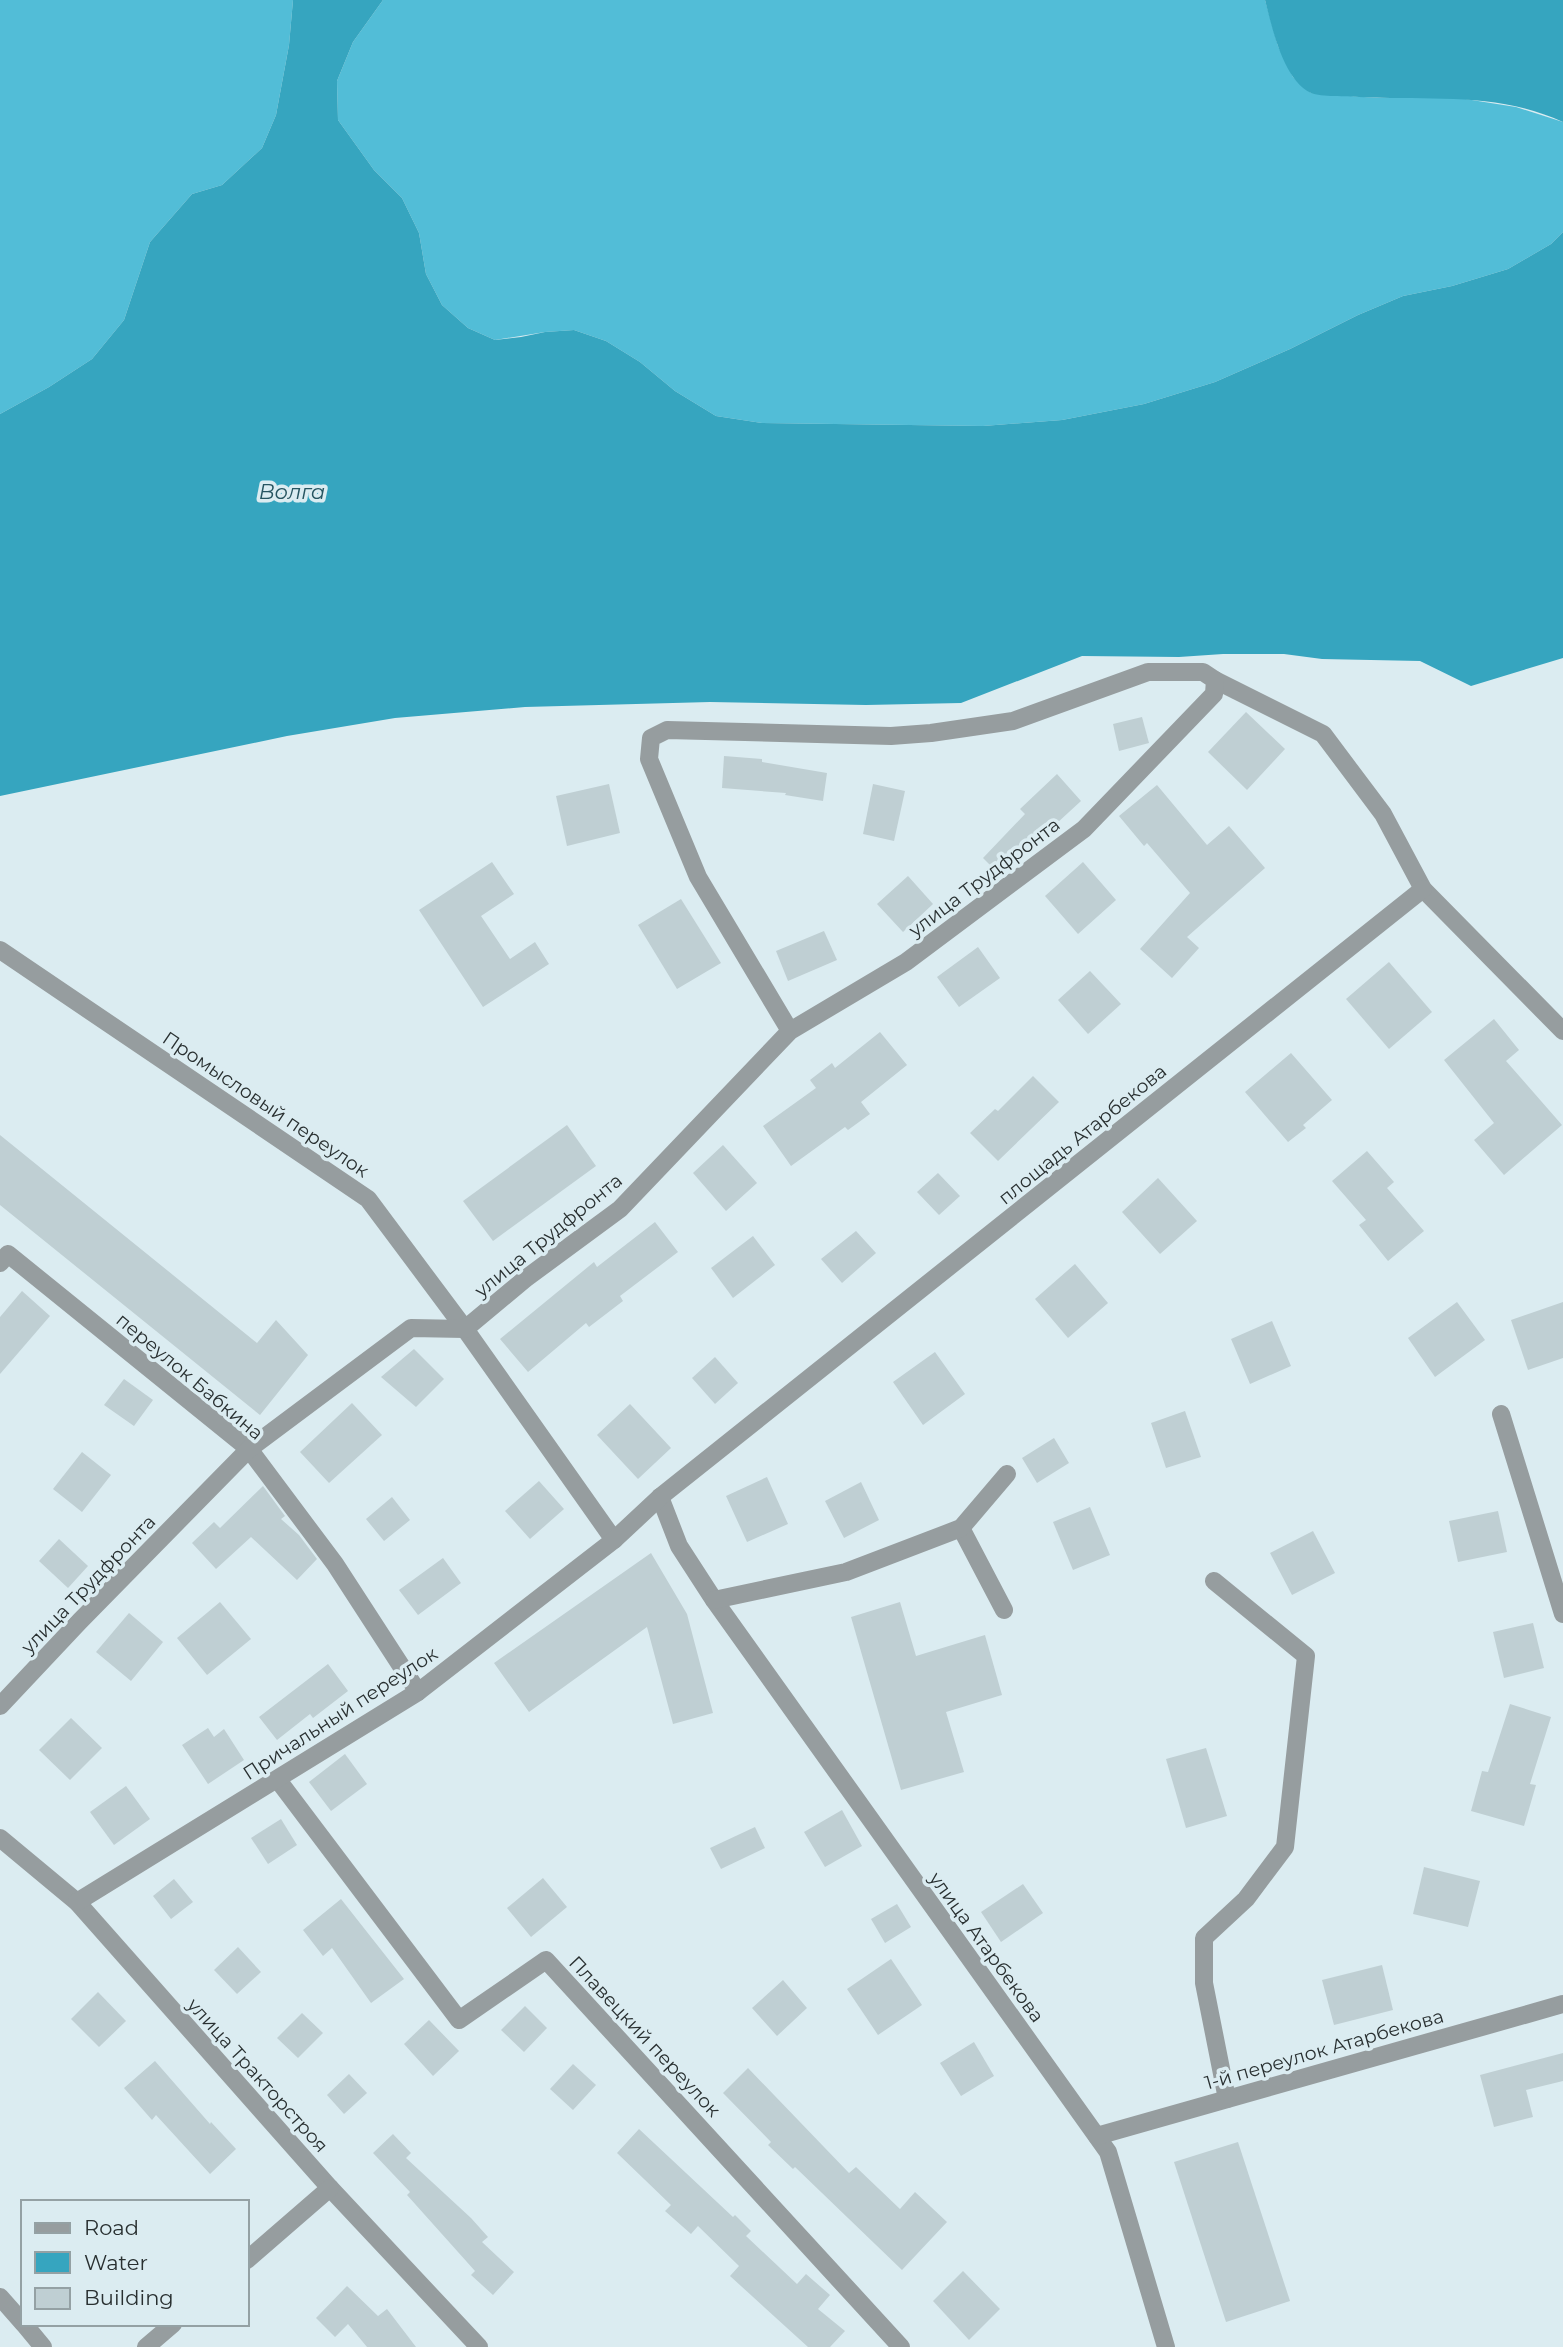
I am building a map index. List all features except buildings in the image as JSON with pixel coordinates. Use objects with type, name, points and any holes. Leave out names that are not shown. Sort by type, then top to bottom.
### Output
[{"type":"street","points":[[790,1031],[698,877],[649,759],[651,738],[667,730],[891,736],[932,733],[1013,721],[1148,672],[1203,671],[1214,687],[1323,734],[1383,814],[1423,889],[1563,1031]]},
{"type":"street","name":"улица Трудфронта","points":[[0,1706],[249,1450],[411,1328],[465,1329],[525,1279],[620,1209],[790,1031],[906,962],[1084,829],[1214,687]]},
{"type":"street","name":"площадь Атарбекова","points":[[614,1540],[660,1497],[1423,889]]},
{"type":"street","name":"Промысловый переулок","points":[[0,950],[368,1199],[465,1329],[614,1540]]},
{"type":"street","name":"переулок Бабкина","points":[[4,1259],[249,1450],[335,1564],[418,1692]]},
{"type":"street","points":[[1501,1414],[1563,1614]]},
{"type":"street","points":[[714,1600],[846,1572],[961,1528],[1007,1474]]},
{"type":"street","name":"улица Атарбекова","points":[[660,1497],[679,1546],[714,1600],[1108,2152],[1166,2347]]},
{"type":"street","points":[[961,1528],[1004,1610]]},
{"type":"street","name":"Причальный переулок","points":[[77,1902],[418,1692],[614,1540]]},
{"type":"street","points":[[1213,1581],[1306,1656],[1285,1847],[1246,1899],[1204,1938],[1204,1983],[1227,2099]]},
{"type":"street","name":"Плавецкий переулок","points":[[278,1780],[459,2020],[546,1960],[901,2347]]},
{"type":"street","name":"улица Тракторстроя","points":[[0,1838],[77,1902],[330,2188],[479,2347]]},
{"type":"street","name":"1-й переулок Атарбекова","points":[[1097,2136],[1563,2004]]},
{"type":"street","points":[[248,2259],[330,2188]]},
{"type":"street","points":[[0,2297],[21,2322]]},
{"type":"street","points":[[25,2326],[43,2347]]},
{"type":"street","points":[[146,2347],[171,2326]]},
{"type":"shaded area","points":[[0,0],[293,0],[289,45],[276,115],[262,148],[222,185],[192,194],[150,242],[124,320],[92,359],[0,414]]},
{"type":"shaded area","points":[[383,0],[1265,0],[1278,46],[1293,77],[1311,93],[1377,98],[1459,98],[1516,107],[1563,122],[1563,232],[1551,244],[1508,269],[1452,286],[1403,296],[1215,382],[1144,404],[1062,420],[983,426],[762,423],[716,416],[675,391],[640,362],[606,341],[574,330],[495,340],[468,328],[442,305],[426,274],[419,233],[402,198],[374,170],[338,120],[337,81],[353,42]]},
{"type":"water","name":"Волга","points":[[293,0],[383,0],[353,42],[337,81],[338,120],[374,170],[402,198],[419,233],[426,274],[442,305],[468,328],[495,340],[574,330],[606,341],[640,362],[675,391],[716,416],[762,423],[983,426],[1062,420],[1144,404],[1215,382],[1403,296],[1452,286],[1508,269],[1551,244],[1563,232],[1563,658],[1471,686],[1420,661],[1322,659],[1284,654],[1082,656],[961,703],[866,705],[710,702],[525,707],[395,718],[287,736],[0,796],[0,414],[92,359],[124,320],[150,242],[192,194],[222,185],[262,148],[276,115],[289,45]]},
{"type":"water","points":[[1265,0],[1563,0],[1563,122],[1513,106],[1462,99],[1311,93],[1301,86],[1286,65],[1275,38]]}]
